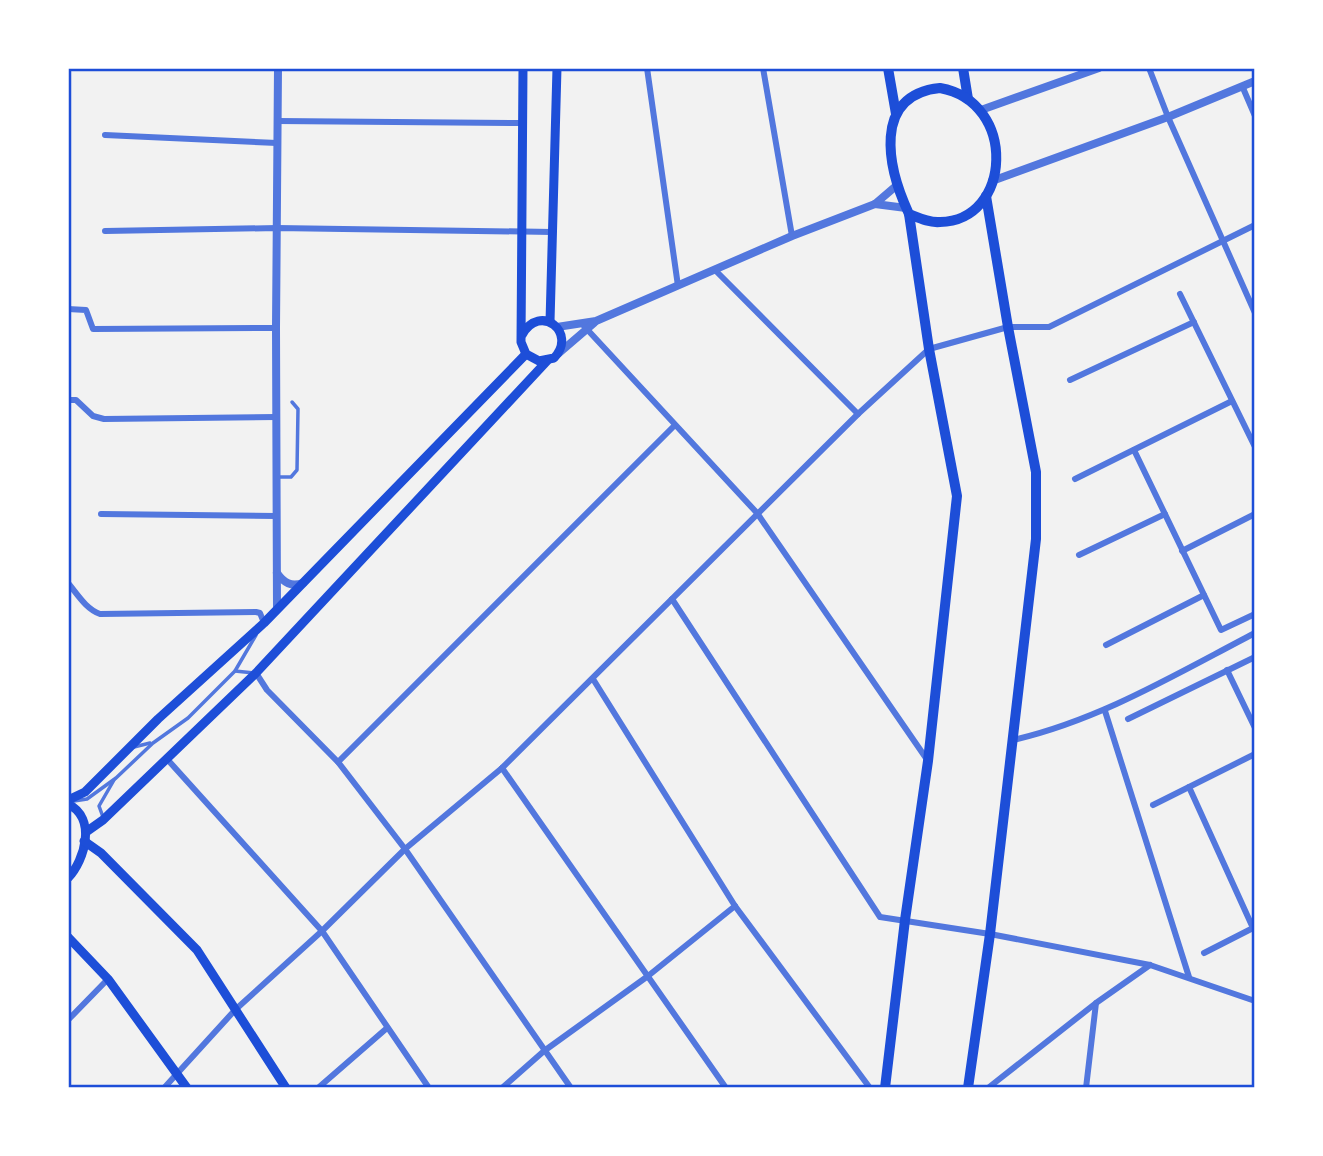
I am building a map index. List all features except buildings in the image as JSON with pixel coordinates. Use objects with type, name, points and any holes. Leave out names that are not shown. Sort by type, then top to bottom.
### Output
[{"type":"main road","points":[[523,68],[521,342],[526,354],[532,359],[547,361]]},
{"type":"main road","points":[[553,325],[552,232],[557,68]]},
{"type":"main road","points":[[888,68],[896,114]]},
{"type":"main road","points":[[963,68],[968,99]]},
{"type":"main road","points":[[885,1088],[928,761],[957,496],[929,349],[907,211],[896,186],[891,128],[901,104],[923,90],[951,90],[968,99],[987,117],[997,148],[992,181],[986,196],[970,213],[958,219],[940,222],[925,220],[907,211]]},
{"type":"main road","points":[[970,1086],[1036,539],[1036,472],[986,196]]},
{"type":"main road","points":[[85,836],[256,673],[547,361],[559,353],[562,335],[553,325],[541,320],[533,322],[522,335]]},
{"type":"main road","points":[[68,878],[83,852],[85,836],[83,818],[68,802],[86,792],[264,623],[526,354]]},
{"type":"main road","points":[[85,836],[197,950],[286,1088]]},
{"type":"main road","points":[[68,937],[108,979],[187,1088]]},
{"type":"street","points":[[277,609],[278,68]]},
{"type":"street","points":[[647,68],[677,286]]},
{"type":"street","points":[[763,68],[792,236]]},
{"type":"street","points":[[981,110],[1099,68]]},
{"type":"street","points":[[1149,68],[1255,313]]},
{"type":"street","points":[[992,181],[1168,117],[1255,81]]},
{"type":"street","points":[[1243,88],[1255,116]]},
{"type":"street","points":[[278,121],[523,123]]},
{"type":"street","points":[[105,135],[278,143]]},
{"type":"street","points":[[559,353],[585,326],[792,236],[875,204],[896,186]]},
{"type":"street","points":[[875,204],[907,211]]},
{"type":"street","points":[[164,1088],[235,1010],[322,931],[405,849],[502,768],[757,513],[929,349],[1008,327],[1049,327],[1255,225]]},
{"type":"street","points":[[105,231],[277,228],[552,232]]},
{"type":"street","points":[[715,270],[858,414]]},
{"type":"street","points":[[1180,293],[1233,401],[1251,431],[1255,447]]},
{"type":"street","points":[[68,309],[86,310],[93,329],[276,328]]},
{"type":"street","points":[[1070,380],[1194,321]]},
{"type":"street","points":[[553,325],[585,326],[674,426],[757,513],[928,761]]},
{"type":"street","points":[[68,400],[76,400],[93,416],[104,419],[276,417]]},
{"type":"street","points":[[1075,479],[1233,401]]},
{"type":"street","points":[[338,762],[674,426]]},
{"type":"street","points":[[1134,450],[1221,630],[1255,614]]},
{"type":"street","points":[[102,514],[276,516]]},
{"type":"street","points":[[1079,555],[1165,514]]},
{"type":"street","points":[[1182,551],[1255,514]]},
{"type":"street","points":[[277,573],[282,581],[288,584],[303,583]]},
{"type":"street","points":[[68,583],[92,611],[100,614],[256,611],[260,613],[264,623]]},
{"type":"street","points":[[1106,645],[1204,595]]},
{"type":"street","points":[[672,599],[880,917],[990,934],[1150,965],[1255,1001]]},
{"type":"street","points":[[1013,740],[1044,733],[1105,711],[1255,634]]},
{"type":"street","points":[[1129,719],[1255,657]]},
{"type":"street","points":[[1227,670],[1255,728]]},
{"type":"street","points":[[256,673],[267,690],[338,762],[405,849],[571,1088]]},
{"type":"street","points":[[593,679],[735,906],[870,1088]]},
{"type":"street","points":[[1105,711],[1189,977]]},
{"type":"street","points":[[1153,805],[1255,754]]},
{"type":"street","points":[[167,759],[322,931],[429,1088]]},
{"type":"street","points":[[502,768],[726,1088]]},
{"type":"street","points":[[1189,786],[1254,928],[1204,953]]},
{"type":"street","points":[[502,1088],[544,1051],[648,976],[735,906]]},
{"type":"street","points":[[988,1088],[1096,1003],[1150,965]]},
{"type":"street","points":[[68,1020],[108,979]]},
{"type":"street","points":[[1086,1088],[1096,1003]]},
{"type":"street","points":[[318,1088],[387,1028]]},
{"type":"lane","points":[[276,478],[291,477],[298,470],[298,409],[292,402]]},
{"type":"lane","points":[[68,802],[87,799],[116,778],[153,743],[188,718],[235,671],[264,623]]},
{"type":"lane","points":[[235,671],[256,673]]},
{"type":"lane","points":[[130,748],[153,743]]},
{"type":"lane","points":[[103,820],[99,806],[116,778]]}]
